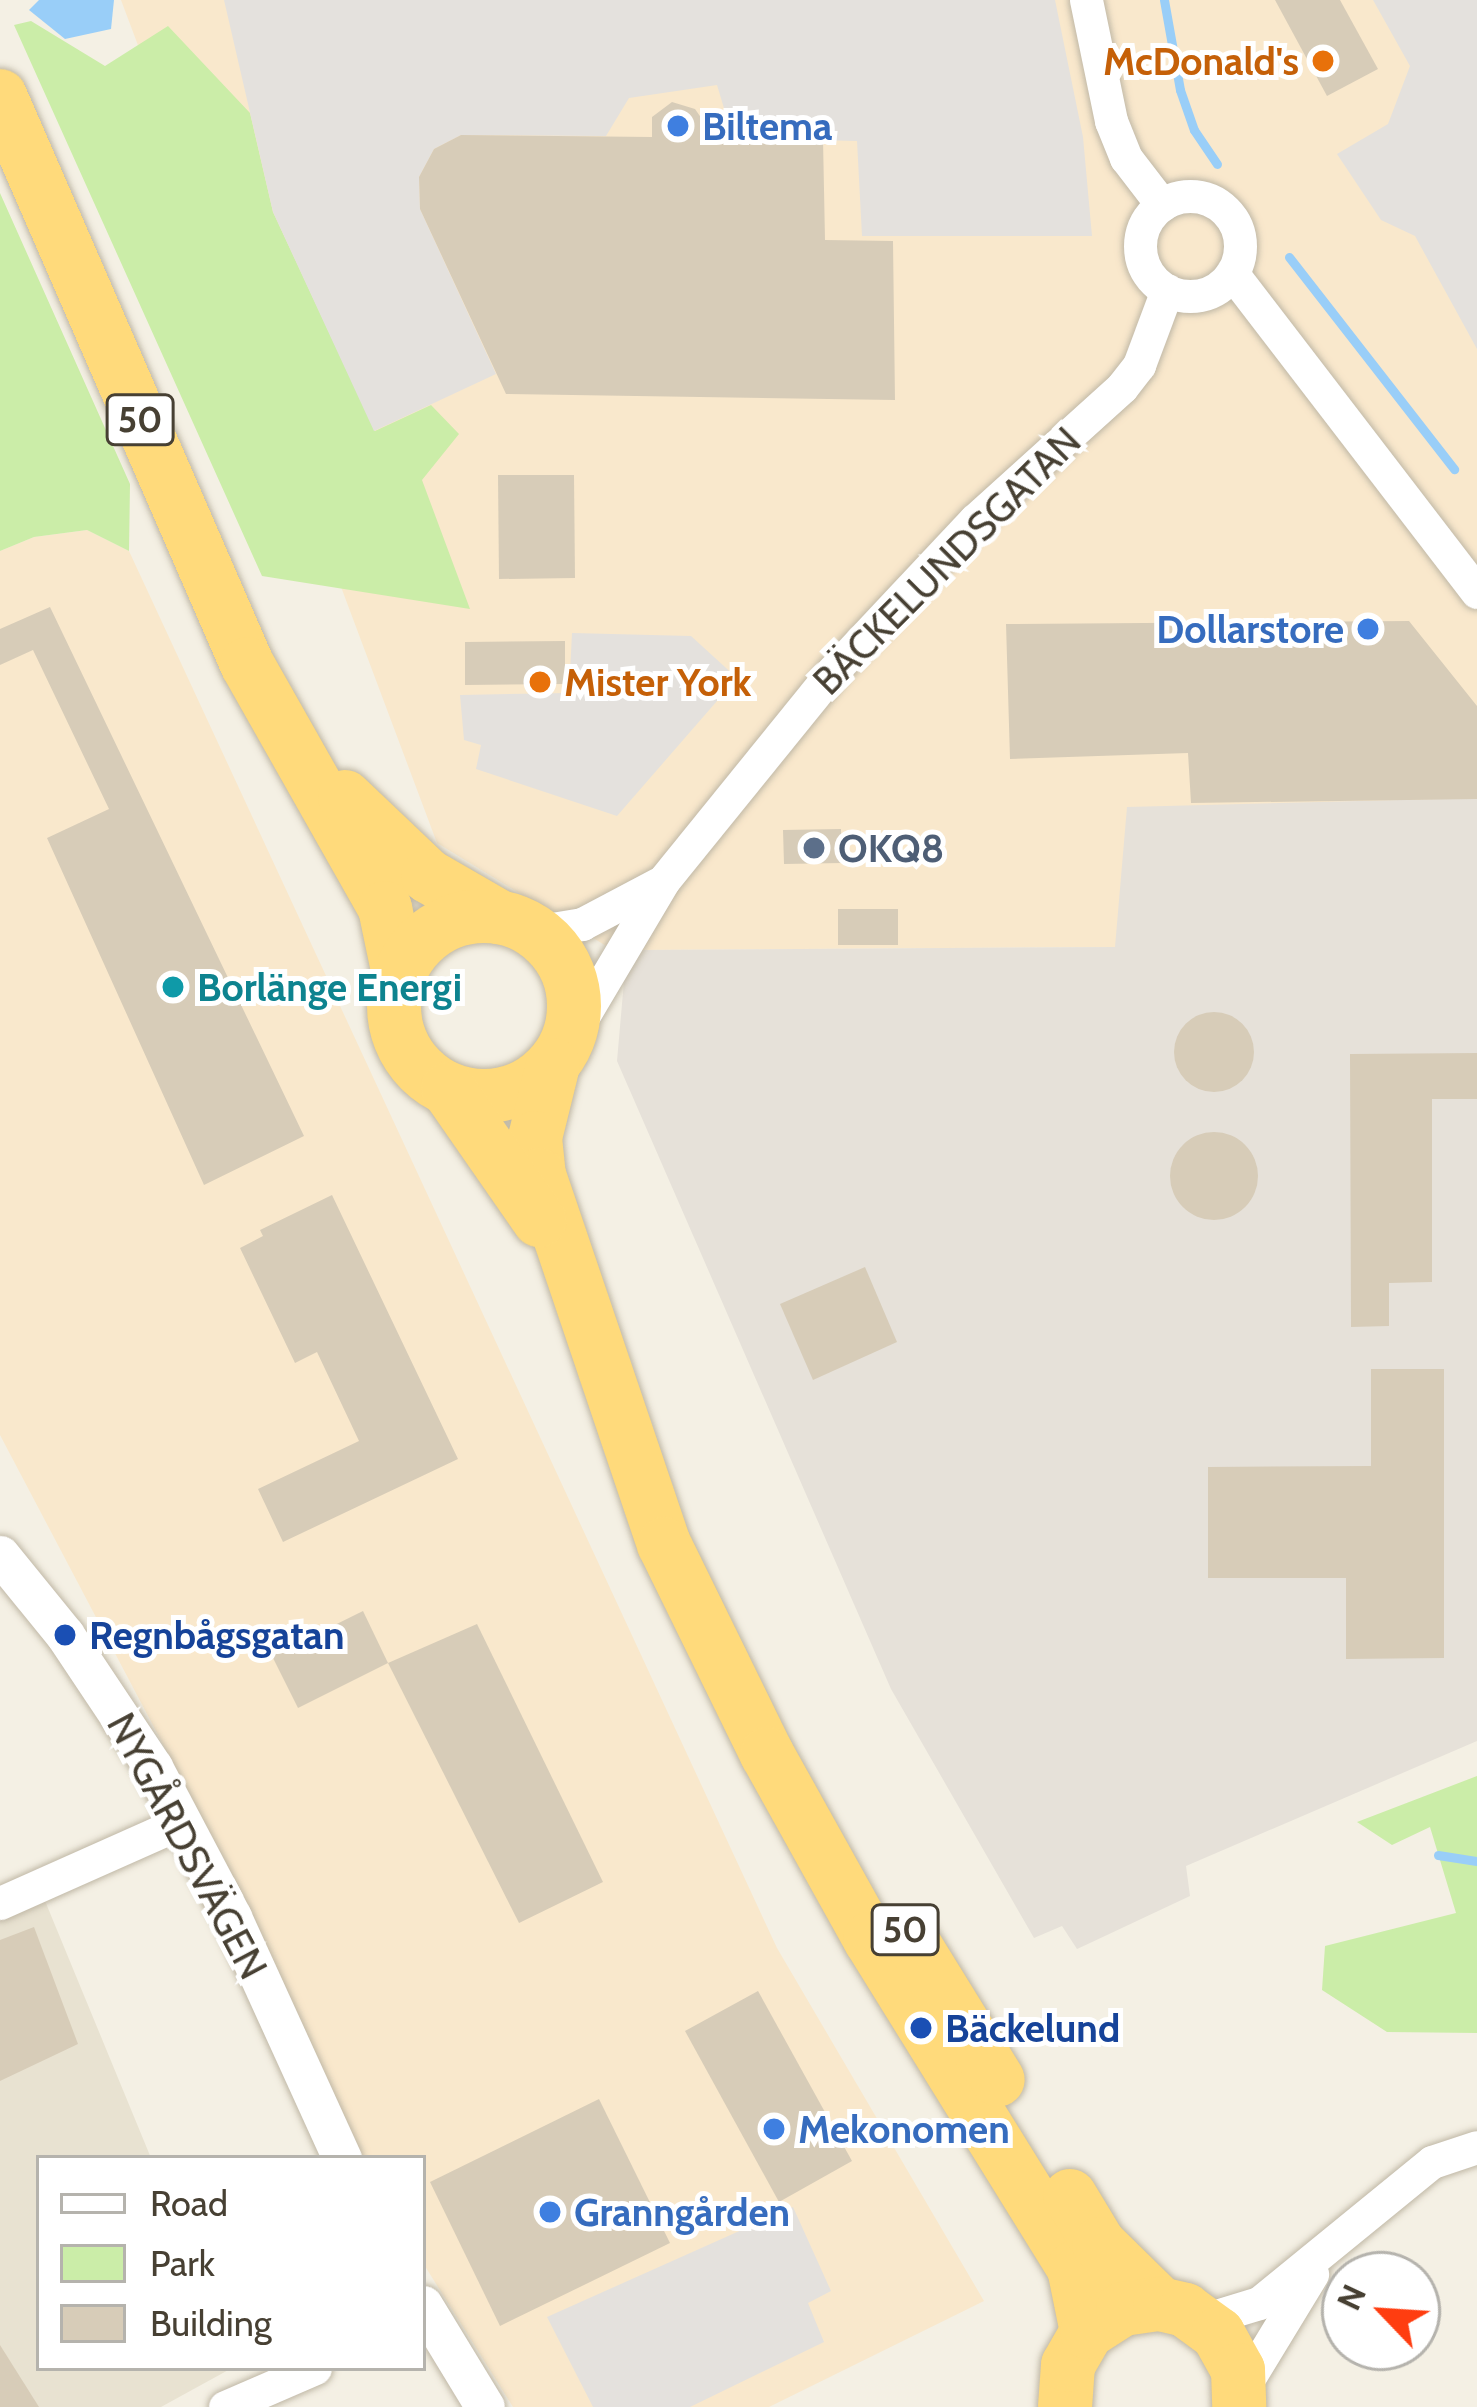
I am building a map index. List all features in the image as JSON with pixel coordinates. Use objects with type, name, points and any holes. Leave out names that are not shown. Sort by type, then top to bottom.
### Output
[{"type":"highway","name":"50","points":[[0,96],[247,664],[385,908],[399,975]]},
{"type":"highway","name":"50","points":[[290,738],[396,850],[428,876],[516,924]]},
{"type":"highway","points":[[458,920],[516,924],[553,949],[570,983],[573,1020],[559,1055],[504,1094],[448,1089],[419,1070],[401,1042],[394,1008],[399,975],[409,956],[439,928],[458,920]]},
{"type":"highway","name":"50","points":[[559,1055],[535,1138],[539,1175],[664,1544],[767,1754],[870,1939],[1074,2268],[1087,2332]]},
{"type":"highway","name":"50","points":[[448,1089],[566,1263]]},
{"type":"highway","name":"50","points":[[664,1544],[1099,2244],[1182,2312]]},
{"type":"highway","points":[[1056,2400],[1087,2332],[1124,2309],[1182,2312],[1232,2355],[1240,2399]]},
{"type":"street","points":[[1086,0],[1111,122],[1126,158],[1162,205]]},
{"type":"street","points":[[1192,196],[1221,207],[1238,232],[1232,273],[1222,284],[1195,296],[1167,290],[1153,280],[1140,249],[1149,217],[1162,205],[1192,196]]},
{"type":"street","points":[[1232,273],[1477,592]]},
{"type":"street","name":"BÄCKELUNDSGATAN","points":[[559,1055],[664,880],[833,671],[975,520],[1122,387],[1138,365],[1167,290]]},
{"type":"street","name":"BÄCKELUNDSGATAN","points":[[516,924],[560,930],[608,914],[664,880]]},
{"type":"street","name":"NYGÅRDSVÄGEN","points":[[0,1555],[65,1635],[153,1768],[232,1917],[341,2155]]},
{"type":"street","points":[[0,1904],[182,1822]]},
{"type":"street","points":[[1182,2312],[1259,2302],[1432,2162],[1477,2147]]},
{"type":"street","points":[[1240,2399],[1269,2336],[1334,2244]]},
{"type":"street","points":[[426,2315],[485,2407]]},
{"type":"street","points":[[225,2407],[308,2371]]},
{"type":"shaded area","points":[[121,0],[1477,0],[1477,798],[1115,947],[639,950],[626,958],[437,843]]},
{"type":"shaded area","points":[[224,0],[1055,0],[1083,137],[1092,236],[862,236],[857,141],[733,138],[717,85],[629,98],[606,136],[461,135],[434,149],[419,177],[420,209],[496,374],[374,431],[273,212]]},
{"type":"shaded area","points":[[1373,0],[1477,0],[1477,349],[1415,236],[1381,220],[1337,154],[1388,124],[1410,66]]},
{"type":"shaded area","points":[[87,530],[129,551],[777,1948],[984,2301],[769,2407],[513,2407],[426,2268],[426,2155],[359,2155],[186,1788],[0,1435],[0,551],[34,537]]},
{"type":"shaded area","points":[[572,633],[691,636],[737,678],[617,816],[476,769],[481,745],[464,740],[460,695],[569,693]]},
{"type":"shaded area","name":"Bäckelund","points":[[1477,798],[1477,1741],[1186,1866],[1190,1896],[1077,1949],[1062,1926],[1034,1938],[891,1689],[617,1061],[626,958],[639,950],[1115,947],[1127,807]]},
{"type":"shaded area","points":[[43,1896],[150,2155],[36,2155],[36,2371],[227,2371],[161,2407],[0,2407],[0,1913]]},
{"type":"shaded area","points":[[793,2207],[831,2291],[808,2303],[824,2342],[690,2407],[593,2407],[547,2317]]},
{"type":"green space","points":[[31,21],[105,66],[168,26],[250,113],[273,212],[375,431],[431,405],[459,434],[422,480],[470,609],[262,576],[14,25]]},
{"type":"green space","points":[[0,193],[130,484],[129,551],[87,530],[34,537],[0,551]]},
{"type":"green space","points":[[1477,1776],[1477,2033],[1387,2032],[1322,1990],[1325,1946],[1456,1913],[1430,1827],[1392,1845],[1357,1822]]},
{"type":"water","points":[[39,0],[114,0],[111,29],[65,39],[29,10]]},
{"type":"building","points":[[1275,0],[1340,0],[1378,69],[1327,96]]},
{"type":"building","points":[[672,102],[695,109],[702,119],[703,138],[823,139],[825,240],[893,241],[895,400],[506,394],[420,209],[419,177],[434,149],[461,135],[652,137],[652,117]]},
{"type":"building","points":[[498,475],[574,475],[575,578],[499,579]]},
{"type":"building","name":"Borlänge Energi","points":[[50,607],[304,1136],[204,1185],[47,838],[109,809],[33,650],[0,665],[0,629]]},
{"type":"building","points":[[1409,621],[1477,706],[1477,799],[1191,803],[1188,753],[1010,759],[1006,624]]},
{"type":"building","points":[[565,641],[565,684],[465,685],[465,642]]},
{"type":"building","points":[[841,829],[842,863],[784,864],[783,830]]},
{"type":"building","points":[[838,909],[898,909],[898,945],[838,945]]},
{"type":"building","points":[[1214,1012],[1243,1023],[1254,1052],[1243,1081],[1214,1092],[1185,1081],[1174,1052],[1185,1023]]},
{"type":"building","points":[[1477,1053],[1477,1099],[1432,1099],[1432,1282],[1389,1283],[1389,1326],[1351,1327],[1350,1054]]},
{"type":"building","points":[[1214,1132],[1245,1145],[1258,1176],[1245,1207],[1214,1220],[1183,1207],[1170,1176],[1183,1145]]},
{"type":"building","points":[[332,1195],[458,1459],[283,1542],[258,1489],[359,1441],[317,1352],[295,1363],[240,1248],[263,1236],[260,1230]]},
{"type":"building","points":[[865,1267],[897,1342],[813,1380],[780,1304]]},
{"type":"building","points":[[1371,1369],[1444,1369],[1444,1658],[1346,1659],[1346,1578],[1208,1578],[1208,1467],[1371,1466]]},
{"type":"building","points":[[363,1611],[388,1663],[298,1708],[272,1656]]},
{"type":"building","points":[[477,1624],[603,1882],[519,1923],[388,1663]]},
{"type":"building","points":[[34,1927],[78,2044],[0,2081],[0,1940]]},
{"type":"building","points":[[758,1991],[852,2161],[779,2202],[685,2031]]},
{"type":"building","name":"Granngården","points":[[599,2099],[670,2243],[500,2326],[430,2182]]},
{"type":"building","points":[[0,2345],[39,2407],[0,2407]]},
{"type":"waterway","points":[[1164,0],[1180,90],[1194,130],[1217,164]]},
{"type":"waterway","points":[[1289,257],[1454,469]]},
{"type":"waterway","points":[[1438,1855],[1477,1861]]},
{"type":"place","name":"McDonald's","points":[[1323,61]]},
{"type":"place","name":"Biltema","points":[[678,126]]},
{"type":"place","name":"Dollarstore","points":[[1368,629]]},
{"type":"place","name":"Mister York","points":[[540,682]]},
{"type":"place","name":"OKQ8","points":[[814,848]]},
{"type":"place","name":"Borlänge Energi","points":[[173,987]]},
{"type":"place","name":"Regnbågsgatan","points":[[65,1635]]},
{"type":"place","name":"Bäckelund","points":[[921,2028]]},
{"type":"place","name":"Mekonomen","points":[[774,2129]]},
{"type":"place","name":"Granngården","points":[[550,2212]]}]
